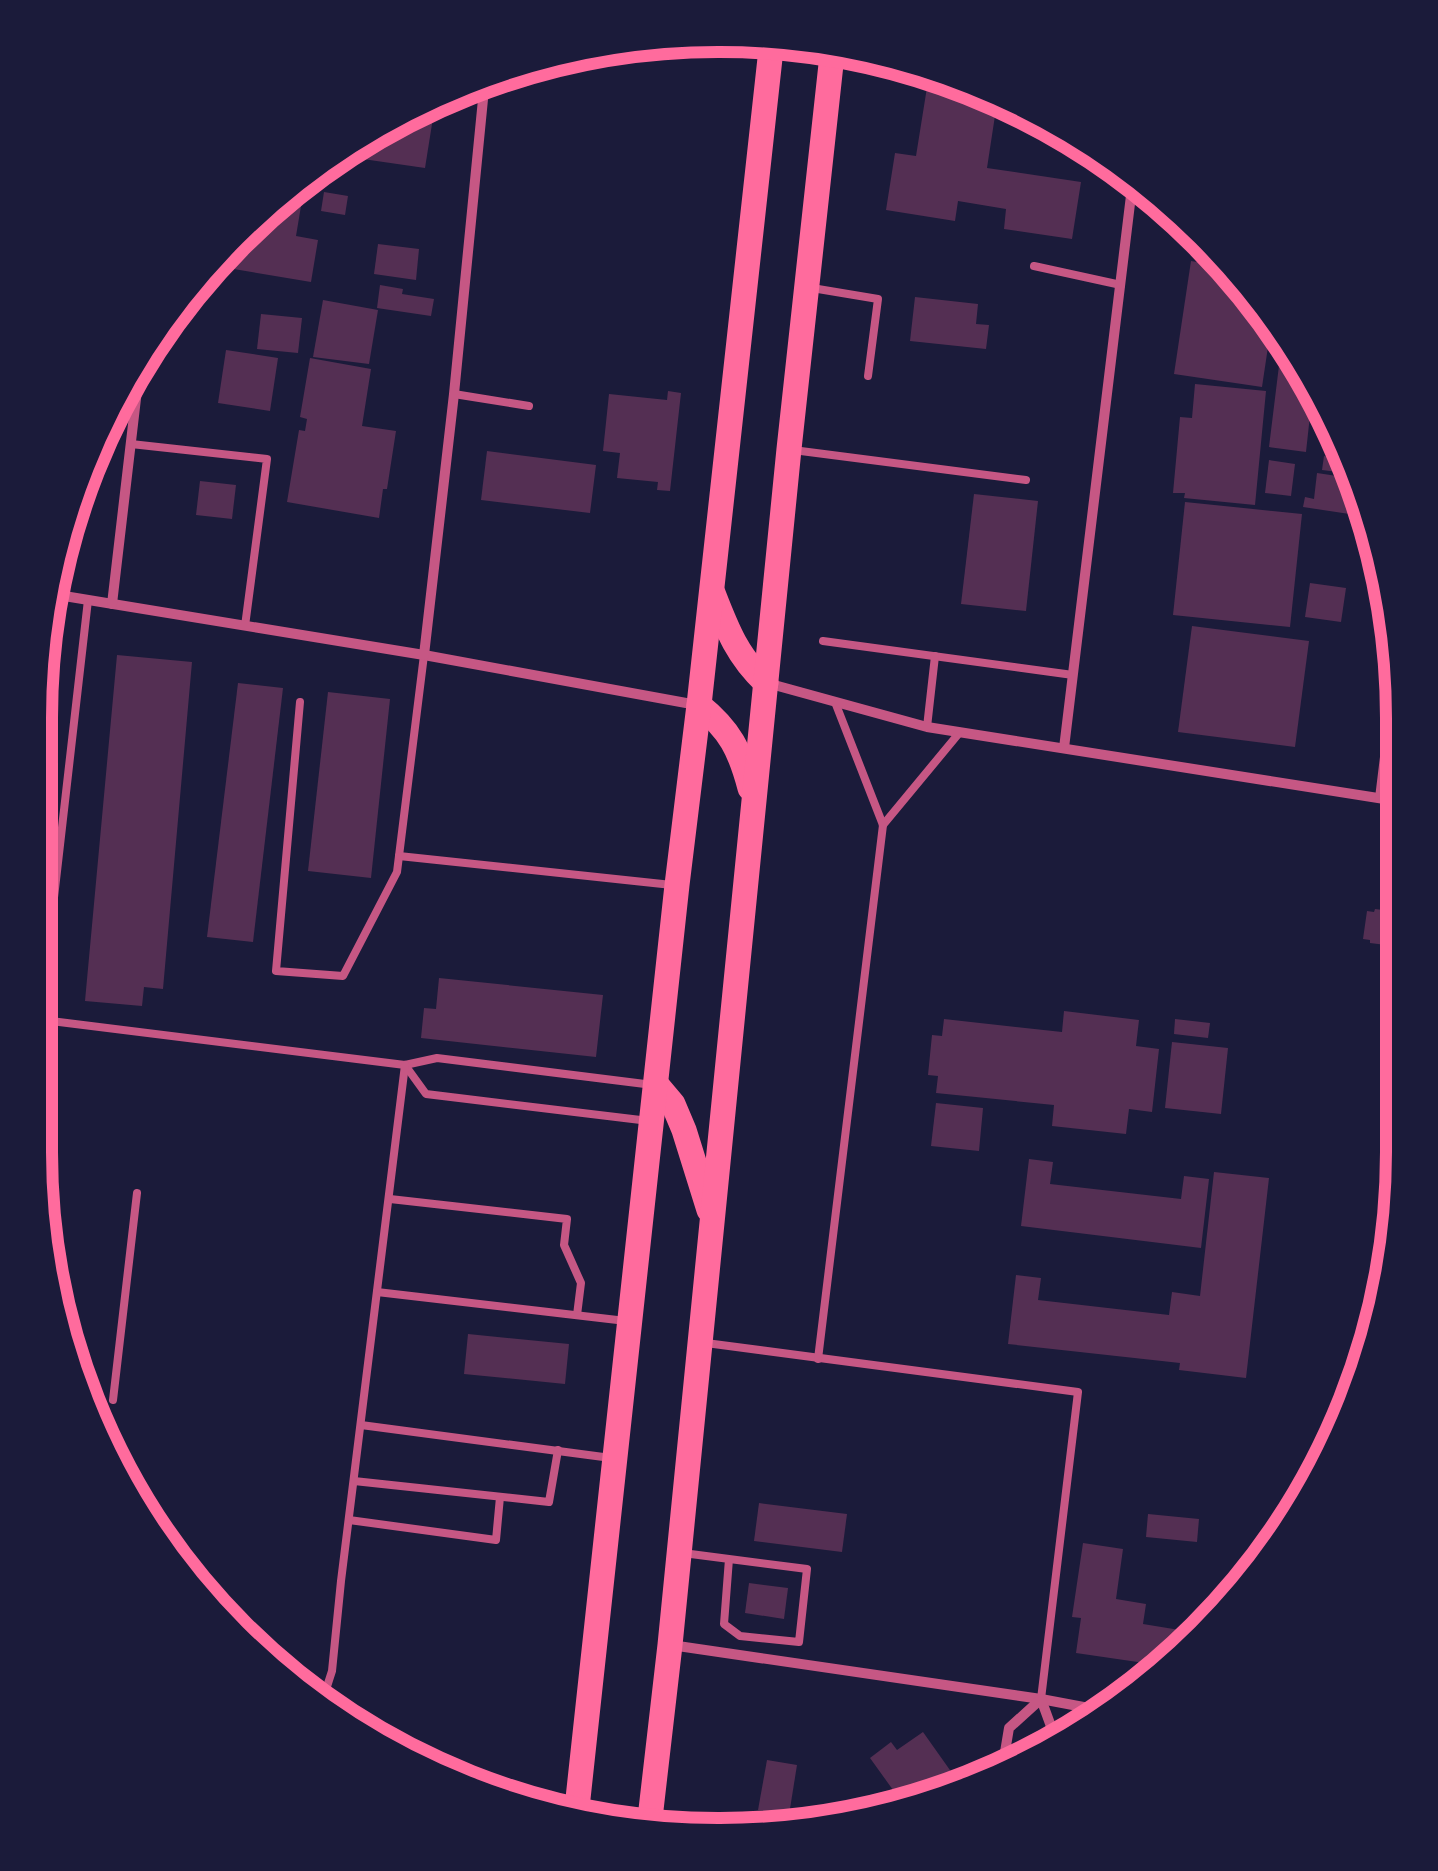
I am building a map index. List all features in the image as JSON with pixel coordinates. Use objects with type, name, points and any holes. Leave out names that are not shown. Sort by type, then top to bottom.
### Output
[{"type":"main road","points":[[577,1803],[770,55]]},
{"type":"main road","points":[[651,1815],[831,62]]},
{"type":"main road","points":[[712,588],[726,627],[748,666],[766,683]]},
{"type":"main road","points":[[699,705],[732,738],[754,803]]},
{"type":"main road","points":[[657,1086],[673,1104],[684,1130],[712,1220]]},
{"type":"street","points":[[424,655],[483,96]]},
{"type":"street","points":[[1064,748],[1132,196]]},
{"type":"street","points":[[112,604],[136,396]]},
{"type":"street","points":[[64,596],[699,705]]},
{"type":"street","points":[[766,683],[927,726],[1386,799]]},
{"type":"street","points":[[1380,798],[1386,749]]},
{"type":"street","points":[[670,1645],[1086,1708]]},
{"type":"street","points":[[1041,1699],[1052,1729]]},
{"type":"street","points":[[1005,1754],[1009,1728],[1041,1699]]},
{"type":"lane","points":[[1034,266],[1121,284]]},
{"type":"lane","points":[[807,287],[878,299],[868,376]]},
{"type":"lane","points":[[454,394],[528,406]]},
{"type":"lane","points":[[131,444],[268,460],[245,626]]},
{"type":"lane","points":[[789,449],[1026,480]]},
{"type":"lane","points":[[52,902],[88,600]]},
{"type":"lane","points":[[823,641],[1073,675]]},
{"type":"lane","points":[[300,702],[276,971],[344,976],[397,872],[424,655]]},
{"type":"lane","points":[[927,726],[934,656]]},
{"type":"lane","points":[[818,1359],[883,825],[835,702]]},
{"type":"lane","points":[[883,825],[960,732]]},
{"type":"lane","points":[[399,856],[677,885]]},
{"type":"lane","points":[[52,1022],[406,1065],[437,1058],[657,1086]]},
{"type":"lane","points":[[406,1065],[426,1094],[653,1122]]},
{"type":"lane","points":[[326,1690],[332,1671],[406,1065]]},
{"type":"lane","points":[[113,1400],[137,1193]]},
{"type":"lane","points":[[390,1199],[567,1219],[564,1245],[581,1283],[578,1315]]},
{"type":"lane","points":[[376,1292],[630,1321]]},
{"type":"lane","points":[[700,1342],[1078,1392],[1041,1699]]},
{"type":"lane","points":[[361,1426],[615,1458]]},
{"type":"lane","points":[[354,1482],[549,1502],[558,1450]]},
{"type":"lane","points":[[349,1520],[496,1540],[500,1497]]},
{"type":"lane","points":[[679,1553],[728,1559],[807,1569],[799,1642],[740,1636],[724,1624],[728,1559]]},
{"type":"lane","points":[[774,1660],[776,1640]]},
{"type":"building","points":[[927,86],[995,113],[987,168],[1081,182],[1072,239],[1004,229],[1006,209],[958,201],[955,221],[886,210],[895,153],[916,156]]},
{"type":"building","points":[[433,117],[425,168],[359,159]]},
{"type":"building","points":[[324,192],[348,196],[345,215],[321,211]]},
{"type":"building","points":[[302,199],[296,236],[318,240],[311,282],[229,268]]},
{"type":"building","points":[[378,244],[419,249],[416,280],[374,274]]},
{"type":"building","points":[[1191,261],[1204,263],[1269,343],[1262,387],[1174,374]]},
{"type":"building","points":[[380,285],[403,289],[402,294],[434,299],[431,316],[377,308]]},
{"type":"building","points":[[915,297],[978,304],[976,324],[989,325],[986,349],[910,341]]},
{"type":"building","points":[[323,300],[378,310],[369,364],[313,357]]},
{"type":"building","points":[[261,314],[302,318],[298,353],[257,349]]},
{"type":"building","points":[[226,350],[278,358],[270,411],[218,403]]},
{"type":"building","points":[[310,358],[371,369],[362,426],[396,431],[379,518],[287,502],[299,430],[305,431],[307,419],[300,417]]},
{"type":"building","points":[[1280,360],[1310,412],[1306,452],[1269,447]]},
{"type":"building","points":[[1195,384],[1266,391],[1255,505],[1184,498],[1185,493],[1173,493],[1180,417],[1192,418]]},
{"type":"building","points":[[668,391],[681,393],[670,491],[657,490],[658,482],[617,478],[620,453],[603,451],[609,394],[667,400]]},
{"type":"building","points":[[487,451],[596,465],[590,513],[481,500]]},
{"type":"building","points":[[1324,456],[1332,457],[1338,472],[1322,470]]},
{"type":"building","points":[[1269,460],[1295,464],[1291,496],[1265,493]]},
{"type":"building","points":[[1317,473],[1340,476],[1353,515],[1303,507],[1305,497],[1314,499]]},
{"type":"building","points":[[200,481],[236,485],[232,519],[196,515]]},
{"type":"building","points":[[974,494],[1038,501],[1026,611],[961,604]]},
{"type":"building","points":[[1185,502],[1302,514],[1290,627],[1173,615]]},
{"type":"building","points":[[1310,583],[1346,588],[1341,622],[1305,617]]},
{"type":"building","points":[[1192,626],[1309,641],[1295,747],[1178,732]]},
{"type":"building","points":[[117,655],[192,662],[163,989],[144,987],[142,1006],[85,1001]]},
{"type":"building","points":[[238,683],[283,688],[253,942],[207,937]]},
{"type":"building","points":[[328,692],[390,699],[371,878],[308,871]]},
{"type":"building","points":[[1386,910],[1386,945],[1363,939],[1367,911]]},
{"type":"building","points":[[439,978],[603,995],[596,1057],[421,1038],[424,1008],[436,1009]]},
{"type":"building","points":[[1064,1011],[1139,1020],[1136,1046],[1159,1049],[1152,1112],[1129,1109],[1126,1134],[1052,1126],[1054,1105],[936,1093],[938,1076],[928,1075],[932,1035],[942,1036],[944,1019],[1062,1032]]},
{"type":"building","points":[[1175,1019],[1210,1023],[1208,1038],[1174,1034]]},
{"type":"building","points":[[1172,1042],[1228,1048],[1221,1114],[1165,1108]]},
{"type":"building","points":[[936,1103],[983,1108],[979,1151],[931,1146]]},
{"type":"building","points":[[1029,1159],[1053,1162],[1050,1184],[1181,1199],[1184,1176],[1209,1179],[1201,1248],[1021,1226]]},
{"type":"building","points":[[1214,1172],[1269,1178],[1246,1378],[1179,1370],[1180,1363],[1008,1344],[1016,1275],[1041,1278],[1038,1300],[1169,1315],[1172,1292],[1200,1296]]},
{"type":"building","points":[[468,1334],[569,1344],[565,1384],[464,1374]]},
{"type":"building","points":[[759,1503],[847,1514],[842,1552],[754,1541]]},
{"type":"building","points":[[1148,1514],[1199,1519],[1197,1542],[1146,1537]]},
{"type":"building","points":[[1083,1543],[1123,1549],[1116,1599],[1146,1604],[1143,1624],[1182,1630],[1146,1663],[1076,1653],[1081,1618],[1072,1617]]},
{"type":"building","points":[[749,1583],[788,1588],[784,1619],[745,1613]]},
{"type":"building","points":[[923,1732],[954,1775],[896,1795],[870,1758],[891,1742],[897,1750]]},
{"type":"building","points":[[767,1760],[797,1765],[789,1815],[758,1810]]}]
